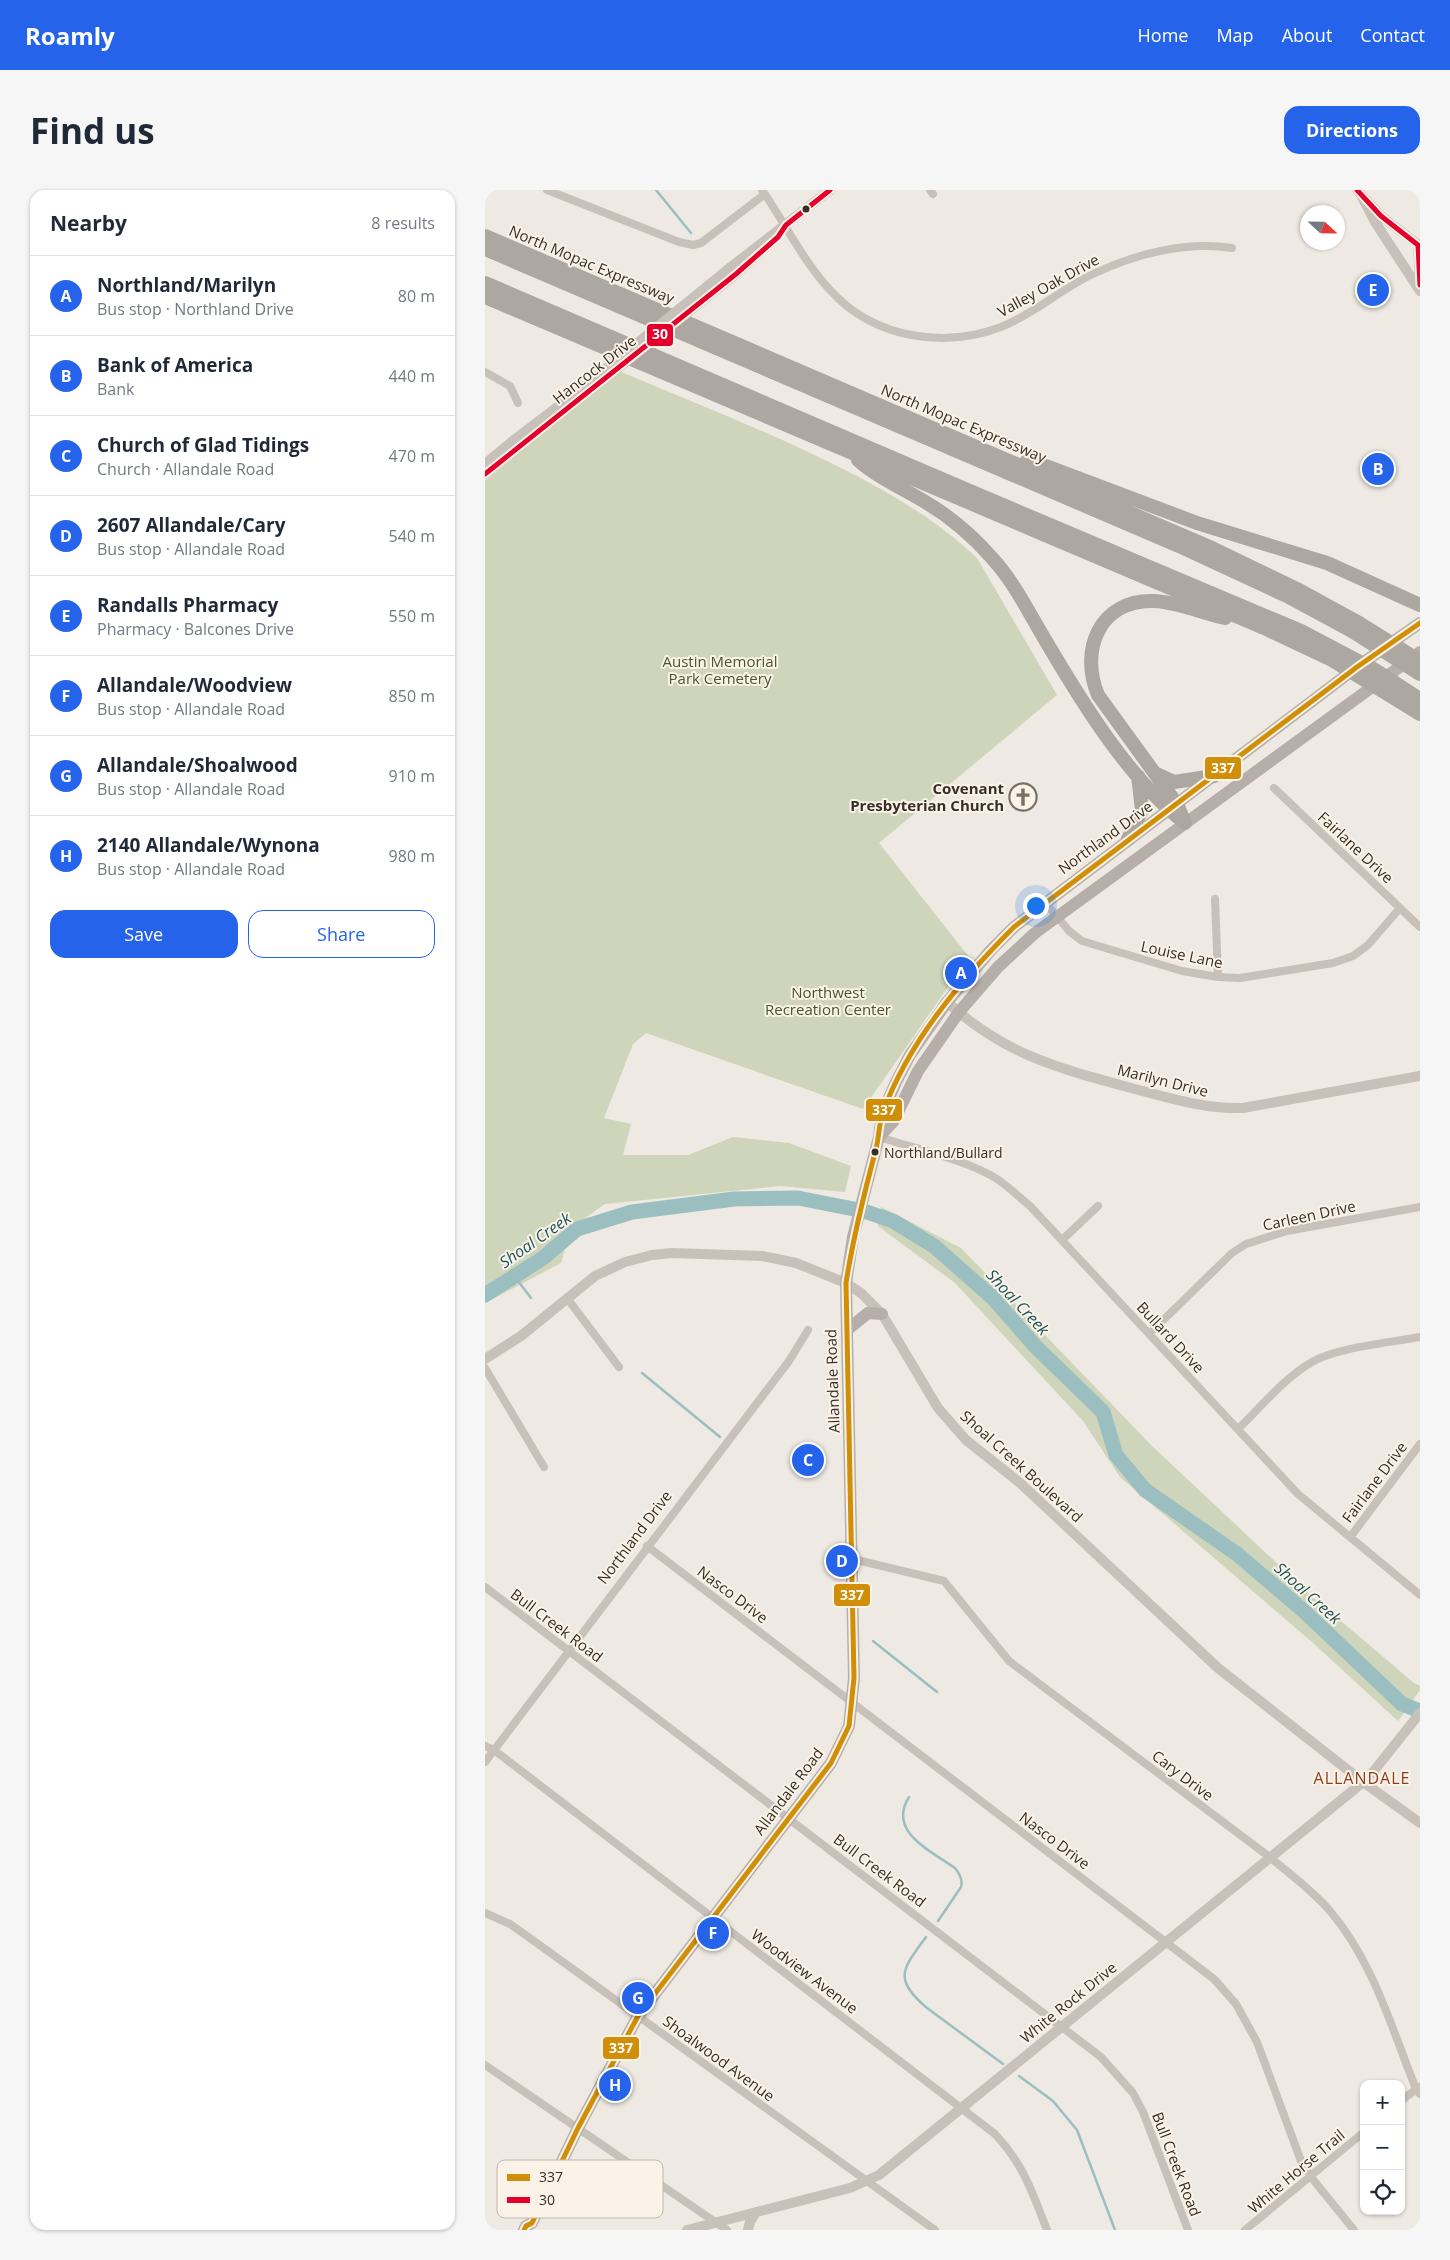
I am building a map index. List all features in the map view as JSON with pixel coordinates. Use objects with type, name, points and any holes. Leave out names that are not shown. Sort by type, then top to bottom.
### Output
[{"type":"highway","name":"North Mopac Expressway","points":[[485,236],[1212,548],[1297,589],[1355,627],[1420,661]]},
{"type":"highway","points":[[485,248],[1179,546],[1355,627],[1420,674]]},
{"type":"highway","points":[[485,283],[970,496],[1262,627],[1332,660],[1420,714]]},
{"type":"highway","points":[[485,297],[848,452],[970,496],[1301,631],[1375,670],[1420,699]]},
{"type":"highway","points":[[987,450],[1046,466],[1197,523],[1313,558],[1420,605]]},
{"type":"highway","points":[[848,452],[873,473],[924,501],[966,531],[993,558],[1013,585],[1085,704],[1137,775],[1173,807]]},
{"type":"highway","points":[[1185,823],[1173,807],[1155,772],[1098,695],[1092,681],[1090,666],[1092,648],[1102,625],[1112,615],[1124,607],[1140,602],[1169,604],[1262,627]]},
{"type":"highway","points":[[1155,772],[1174,782],[1214,776]]},
{"type":"highway","points":[[1128,839],[1142,810],[1137,775]]},
{"type":"main road","points":[[1402,596],[1420,597]]},
{"type":"main road","name":"Northland Drive","points":[[846,1283],[853,1237],[863,1191],[879,1137],[882,1114],[905,1064],[947,1002],[991,950],[1045,902],[1357,666],[1420,623]]},
{"type":"main road","name":"Northland Drive","points":[[879,1137],[893,1122],[918,1071],[959,1012],[998,966],[1056,917],[1420,652]]},
{"type":"main road","name":"Allandale Road","points":[[563,2160],[638,2016],[831,1763],[841,1746],[849,1726],[853,1702],[853,1559],[846,1283]]},
{"type":"main road","points":[[847,1330],[868,1313],[882,1314]]},
{"type":"street","points":[[547,190],[679,242],[693,245],[708,239],[764,192]]},
{"type":"street","name":"Hancock Drive","points":[[485,464],[517,443],[778,237],[786,225],[830,190]]},
{"type":"street","name":"Valley Oak Drive","points":[[764,192],[816,272],[841,301],[872,322],[888,330],[934,339],[974,334],[1000,327],[1023,316],[1091,275],[1134,258],[1197,245],[1232,248]]},
{"type":"street","points":[[1359,194],[1381,216],[1419,245],[1420,285]]},
{"type":"street","points":[[1359,194],[1420,291]]},
{"type":"street","points":[[485,372],[510,386],[518,403]]},
{"type":"street","name":"Hancock Drive","points":[[485,474],[517,443]]},
{"type":"street","name":"Fairlane Drive","points":[[1274,788],[1420,927]]},
{"type":"street","points":[[1215,899],[1218,977]]},
{"type":"street","name":"Louise Lane","points":[[1045,902],[1056,917],[1082,942],[1182,971],[1218,977],[1240,978],[1333,963],[1353,956],[1368,946],[1401,908]]},
{"type":"street","name":"Marilyn Drive","points":[[947,1002],[996,1039],[1035,1059],[1059,1068],[1182,1102],[1218,1109],[1243,1108],[1420,1076]]},
{"type":"street","name":"Bullard Drive","points":[[879,1137],[974,1167],[996,1178],[1030,1206],[1298,1494],[1420,1595]]},
{"type":"street","points":[[1062,1240],[1098,1206]]},
{"type":"street","name":"Carleen Drive","points":[[1149,1334],[1232,1253],[1246,1244],[1287,1231],[1420,1207]]},
{"type":"street","name":"Shoal Creek Boulevard","points":[[485,1359],[521,1336],[595,1276],[625,1262],[652,1255],[672,1253],[762,1256],[796,1263],[846,1283],[861,1293],[882,1314],[938,1408],[966,1440],[1019,1482],[1218,1668],[1363,1782],[1420,1823]]},
{"type":"street","points":[[567,1298],[619,1367]]},
{"type":"street","name":"Northland Drive","points":[[485,1762],[789,1361],[809,1330]]},
{"type":"street","points":[[1238,1429],[1295,1375],[1312,1362],[1330,1354],[1420,1337]]},
{"type":"street","points":[[485,1368],[543,1467]]},
{"type":"street","name":"Fairlane Drive","points":[[1351,1536],[1420,1444]]},
{"type":"street","name":"Nasco Drive","points":[[647,1546],[1214,1979],[1237,2004],[1257,2042],[1301,2161],[1311,2177],[1354,2230]]},
{"type":"street","name":"Cary Drive","points":[[853,1559],[944,1581],[1009,1661],[1271,1858],[1309,1889],[1331,1912],[1348,1935],[1367,1970],[1419,2090]]},
{"type":"street","name":"Bull Creek Road","points":[[485,1587],[1101,2057],[1133,2093],[1143,2112],[1188,2230]]},
{"type":"street","name":"White Rock Drive","points":[[687,2230],[868,2182],[902,2158],[1061,2026],[1363,1782],[1420,1713]]},
{"type":"street","name":"Woodview Avenue","points":[[485,1746],[494,1750],[995,2134],[1018,2161],[1026,2175],[1047,2230]]},
{"type":"street","name":"Shoalwood Avenue","points":[[485,1913],[510,1924],[935,2230]]},
{"type":"street","points":[[485,2065],[624,2160]]},
{"type":"street","points":[[1405,2099],[1419,2090]]},
{"type":"street","name":"White Horse Trail","points":[[1245,2230],[1360,2135]]},
{"type":"street","points":[[663,2187],[727,2230]]},
{"type":"street","points":[[748,2230],[756,2212]]},
{"type":"green space","name":"Austin Memorial Park Cemetery","points":[[619,371],[817,456],[863,479],[947,532],[977,558],[1057,695],[879,843],[969,957],[863,1109],[646,1033],[633,1044],[604,1118],[631,1124],[623,1155],[688,1155],[733,1137],[789,1143],[851,1166],[845,1192],[780,1186],[605,1204],[571,1228],[561,1263],[485,1303],[485,481]]},
{"type":"green space","points":[[881,1207],[961,1248],[1152,1446],[1315,1599],[1414,1683],[1420,1686],[1420,1690],[1398,1721],[1312,1642],[1120,1477],[1083,1421],[955,1283],[878,1226]]},
{"type":"waterway","points":[[656,190],[691,233]]},
{"type":"waterway","name":"Shoal Creek","points":[[485,1295],[543,1258],[577,1229],[632,1212],[734,1199],[798,1198],[864,1211],[893,1221],[934,1246],[993,1298],[1035,1346],[1103,1412],[1116,1455],[1145,1490],[1237,1554],[1306,1613],[1402,1704],[1420,1711]]},
{"type":"waterway","points":[[515,1277],[531,1298]]},
{"type":"waterway","points":[[642,1373],[720,1437]]},
{"type":"waterway","points":[[873,1641],[937,1692]]},
{"type":"waterway","points":[[909,1797],[904,1809],[904,1820],[908,1830],[924,1847],[955,1868],[961,1879],[961,1887],[938,1921]]},
{"type":"waterway","points":[[926,1937],[907,1966],[905,1981],[909,1989],[927,2008],[1003,2064]]},
{"type":"waterway","points":[[1019,2076],[1053,2101],[1077,2130],[1115,2230]]},
{"type":"transit line","name":"30","points":[[485,474],[736,274],[778,237],[786,225],[830,190]]},
{"type":"transit line","name":"30","points":[[1357,190],[1381,216],[1418,245],[1420,285]]},
{"type":"transit line","name":"337","points":[[563,2160],[638,2016],[831,1763],[849,1726],[854,1678],[846,1283],[855,1233],[876,1149],[882,1116],[907,1061],[922,1036],[956,990],[1014,927],[1357,667],[1420,623]]},
{"type":"transit line","name":"337","points":[[524,2230],[534,2218]]},
{"type":"place","name":"Randalls Pharmacy","points":[[1373,290]]},
{"type":"place","name":"Bank of America","points":[[1378,469]]},
{"type":"place","name":"Covenant Presbyterian Church","points":[[1023,797]]},
{"type":"place","name":"Northland/Marilyn","points":[[961,973]]},
{"type":"place","name":"Northland/Bullard","points":[[875,1152]]},
{"type":"place","name":"Church of Glad Tidings","points":[[808,1460]]},
{"type":"place","name":"2607 Allandale/Cary","points":[[842,1561]]},
{"type":"place","name":"Allandale/Woodview","points":[[713,1933]]},
{"type":"place","name":"Allandale/Shoalwood","points":[[638,1998]]},
{"type":"place","name":"2140 Allandale/Wynona","points":[[615,2085]]},
{"type":"district","name":"ALLANDALE","points":[[1362,1778]]},
{"type":"park label","name":"Northwest Recreation Center","points":[[828,1000]]}]
